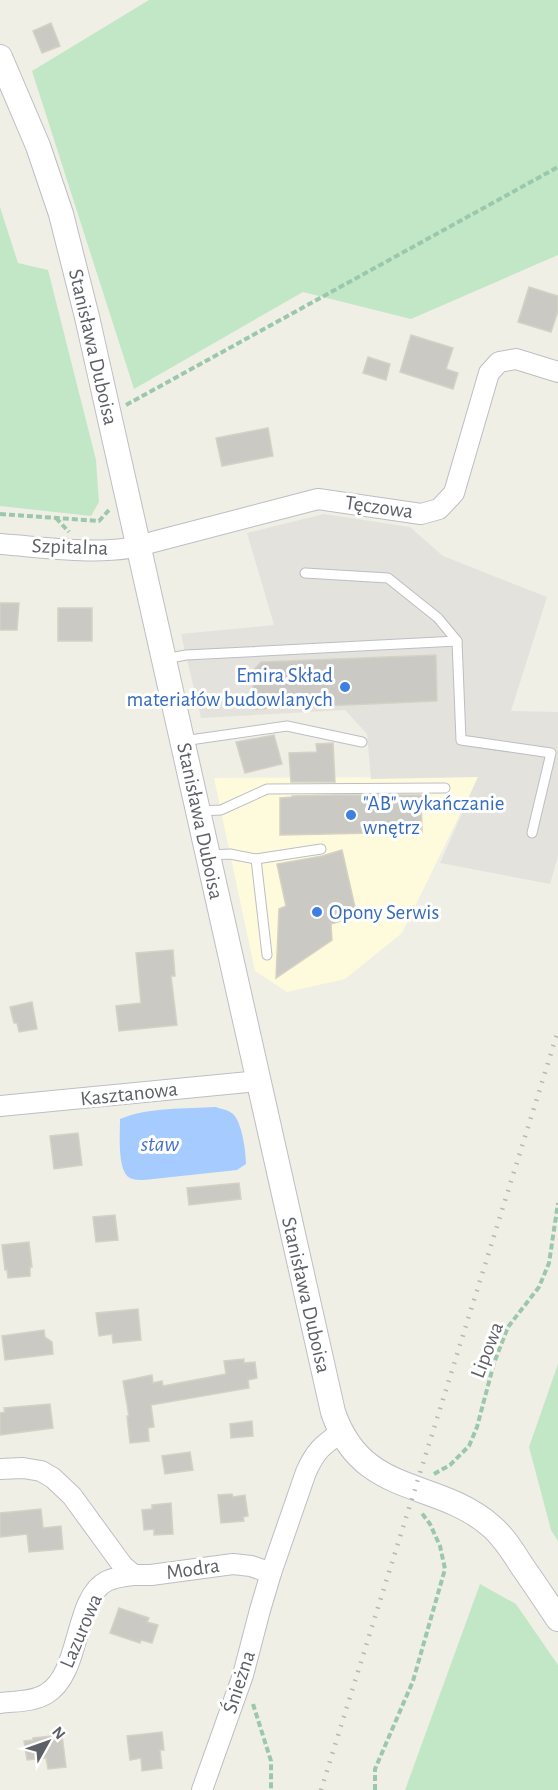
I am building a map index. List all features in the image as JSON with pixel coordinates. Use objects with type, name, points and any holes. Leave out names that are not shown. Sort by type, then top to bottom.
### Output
[{"type":"street","name":"Stanisława Duboisa","points":[[0,57],[38,146],[61,214],[110,414],[333,1413],[341,1432],[354,1452],[366,1464],[397,1483],[464,1508],[492,1527],[508,1545],[558,1619]]},
{"type":"street","name":"Tęczowa","points":[[140,547],[318,499],[421,514],[439,509],[454,493],[489,373],[499,362],[516,359],[558,372]]},
{"type":"street","name":"Szpitalna","points":[[0,544],[94,550],[140,547]]},
{"type":"street","name":"Kasztanowa","points":[[0,1106],[258,1081]]},
{"type":"street","points":[[271,1573],[306,1472],[321,1446],[341,1432]]},
{"type":"street","points":[[0,1469],[23,1468],[41,1471],[54,1478],[72,1496],[123,1566],[134,1575]]},
{"type":"street","name":"Modra","points":[[134,1575],[151,1575],[233,1564],[251,1566],[271,1573]]},
{"type":"street","name":"Śnieżna","points":[[202,1790],[243,1675],[271,1573]]},
{"type":"street","name":"Lazurowa","points":[[0,1702],[34,1699],[51,1690],[67,1667],[94,1593],[107,1581],[134,1575]]},
{"type":"lane","points":[[305,573],[388,578],[438,618],[458,641],[461,740],[551,753],[532,833]]},
{"type":"lane","points":[[165,659],[186,655],[458,641]]},
{"type":"lane","points":[[183,741],[287,726],[362,742]]},
{"type":"lane","points":[[198,811],[220,810],[267,789],[445,788]]},
{"type":"lane","points":[[208,855],[230,854],[256,859],[321,849]]},
{"type":"lane","points":[[256,859],[267,955]]},
{"type":"path","points":[[110,414],[558,167]]},
{"type":"path","points":[[0,514],[99,521],[112,504]]},
{"type":"path","name":"Lipowa","points":[[418,1490],[424,1479],[450,1465],[469,1446],[477,1427],[494,1363],[508,1328],[538,1287],[549,1263],[558,1203]]},
{"type":"path","points":[[375,1790],[375,1769],[413,1681],[445,1569],[430,1524],[419,1510],[418,1490]]},
{"type":"path","points":[[243,1675],[270,1761],[272,1790]]},
{"type":"shaded area","points":[[324,514],[410,527],[443,556],[547,597],[511,711],[558,712],[558,856],[550,884],[440,863],[478,777],[371,779],[367,734],[345,710],[201,718],[181,634],[274,625],[247,533]]},
{"type":"shaded area","points":[[478,777],[402,933],[345,979],[287,992],[255,971],[214,778]]},
{"type":"green space","points":[[149,0],[558,0],[558,255],[411,319],[303,292],[134,389],[32,71]]},
{"type":"green space","points":[[0,207],[18,263],[48,270],[96,460],[99,502],[91,516],[0,506]]},
{"type":"green space","points":[[558,1364],[558,1541],[551,1530],[529,1447]]},
{"type":"green space","points":[[480,1584],[516,1604],[558,1665],[558,1790],[405,1790]]},
{"type":"water","name":"staw","points":[[216,1107],[233,1114],[236,1118],[243,1138],[246,1164],[237,1170],[144,1180],[132,1179],[126,1174],[120,1152],[120,1119],[155,1110]]},
{"type":"building","points":[[51,23],[60,46],[42,53],[33,31]]},
{"type":"building","points":[[529,287],[558,296],[558,311],[551,332],[518,322]]},
{"type":"building","points":[[411,335],[453,348],[446,369],[458,373],[453,389],[400,372]]},
{"type":"building","points":[[368,357],[390,364],[386,380],[363,373]]},
{"type":"building","points":[[268,428],[273,456],[222,466],[216,438]]},
{"type":"building","points":[[0,603],[19,603],[17,630],[0,630]]},
{"type":"building","points":[[58,608],[92,608],[92,641],[58,641]]},
{"type":"building","name":"Emira Skład materiałów budowlanych","points":[[436,655],[437,701],[255,709],[252,672],[261,662]]},
{"type":"building","points":[[274,735],[282,764],[245,773],[236,742]]},
{"type":"building","points":[[333,743],[335,782],[291,782],[289,753],[317,752],[316,744]]},
{"type":"building","name":"\"AB\" wykańczanie wnętrz","points":[[336,795],[421,795],[422,832],[280,835],[280,798]]},
{"type":"building","name":"Opony Serwis","points":[[342,850],[357,916],[331,924],[332,940],[276,978],[279,909],[286,906],[277,864]]},
{"type":"building","points":[[173,950],[175,976],[171,976],[177,1025],[119,1031],[116,1006],[141,1003],[136,953]]},
{"type":"building","points":[[32,1002],[37,1029],[19,1032],[10,1007]]},
{"type":"building","points":[[78,1133],[82,1165],[54,1169],[50,1136]]},
{"type":"building","points":[[239,1183],[241,1199],[189,1205],[187,1188]]},
{"type":"building","points":[[115,1215],[118,1240],[96,1242],[93,1217]]},
{"type":"building","points":[[29,1242],[32,1267],[30,1267],[30,1276],[8,1278],[2,1245]]},
{"type":"building","points":[[138,1309],[141,1340],[113,1343],[112,1334],[99,1336],[96,1313]]},
{"type":"building","points":[[44,1330],[45,1337],[52,1342],[53,1354],[5,1360],[2,1336]]},
{"type":"building","points":[[244,1359],[244,1363],[255,1362],[257,1378],[248,1380],[249,1388],[151,1405],[154,1427],[148,1428],[149,1441],[130,1443],[127,1416],[129,1416],[123,1381],[152,1375],[153,1383],[162,1381],[163,1386],[226,1374],[224,1361]]},
{"type":"building","points":[[50,1404],[53,1428],[0,1435],[0,1413],[5,1412],[4,1408]]},
{"type":"building","points":[[252,1421],[253,1436],[231,1438],[230,1424]]},
{"type":"building","points":[[190,1452],[193,1470],[165,1474],[162,1456]]},
{"type":"building","points":[[232,1494],[233,1497],[245,1495],[248,1516],[243,1517],[244,1521],[221,1523],[218,1495]]},
{"type":"building","points":[[171,1503],[173,1534],[154,1535],[154,1529],[144,1530],[142,1510],[152,1509],[152,1505]]},
{"type":"building","points":[[41,1509],[43,1528],[61,1526],[63,1549],[29,1552],[27,1534],[0,1537],[0,1513]]},
{"type":"building","points":[[119,1608],[149,1618],[147,1622],[158,1625],[152,1643],[141,1640],[140,1643],[110,1633]]},
{"type":"building","points":[[162,1732],[164,1750],[160,1750],[162,1768],[142,1771],[141,1758],[130,1760],[127,1736]]},
{"type":"building","points":[[62,1735],[66,1767],[48,1769],[46,1758],[27,1760],[24,1741]]},
{"type":"railway","points":[[321,1790],[558,1031]]},
{"type":"place","name":"Emira Skład materiałów budowlanych","points":[[345,687]]},
{"type":"place","name":"\"AB\" wykańczanie wnętrz","points":[[351,815]]},
{"type":"place","name":"Opony Serwis","points":[[317,912]]}]
